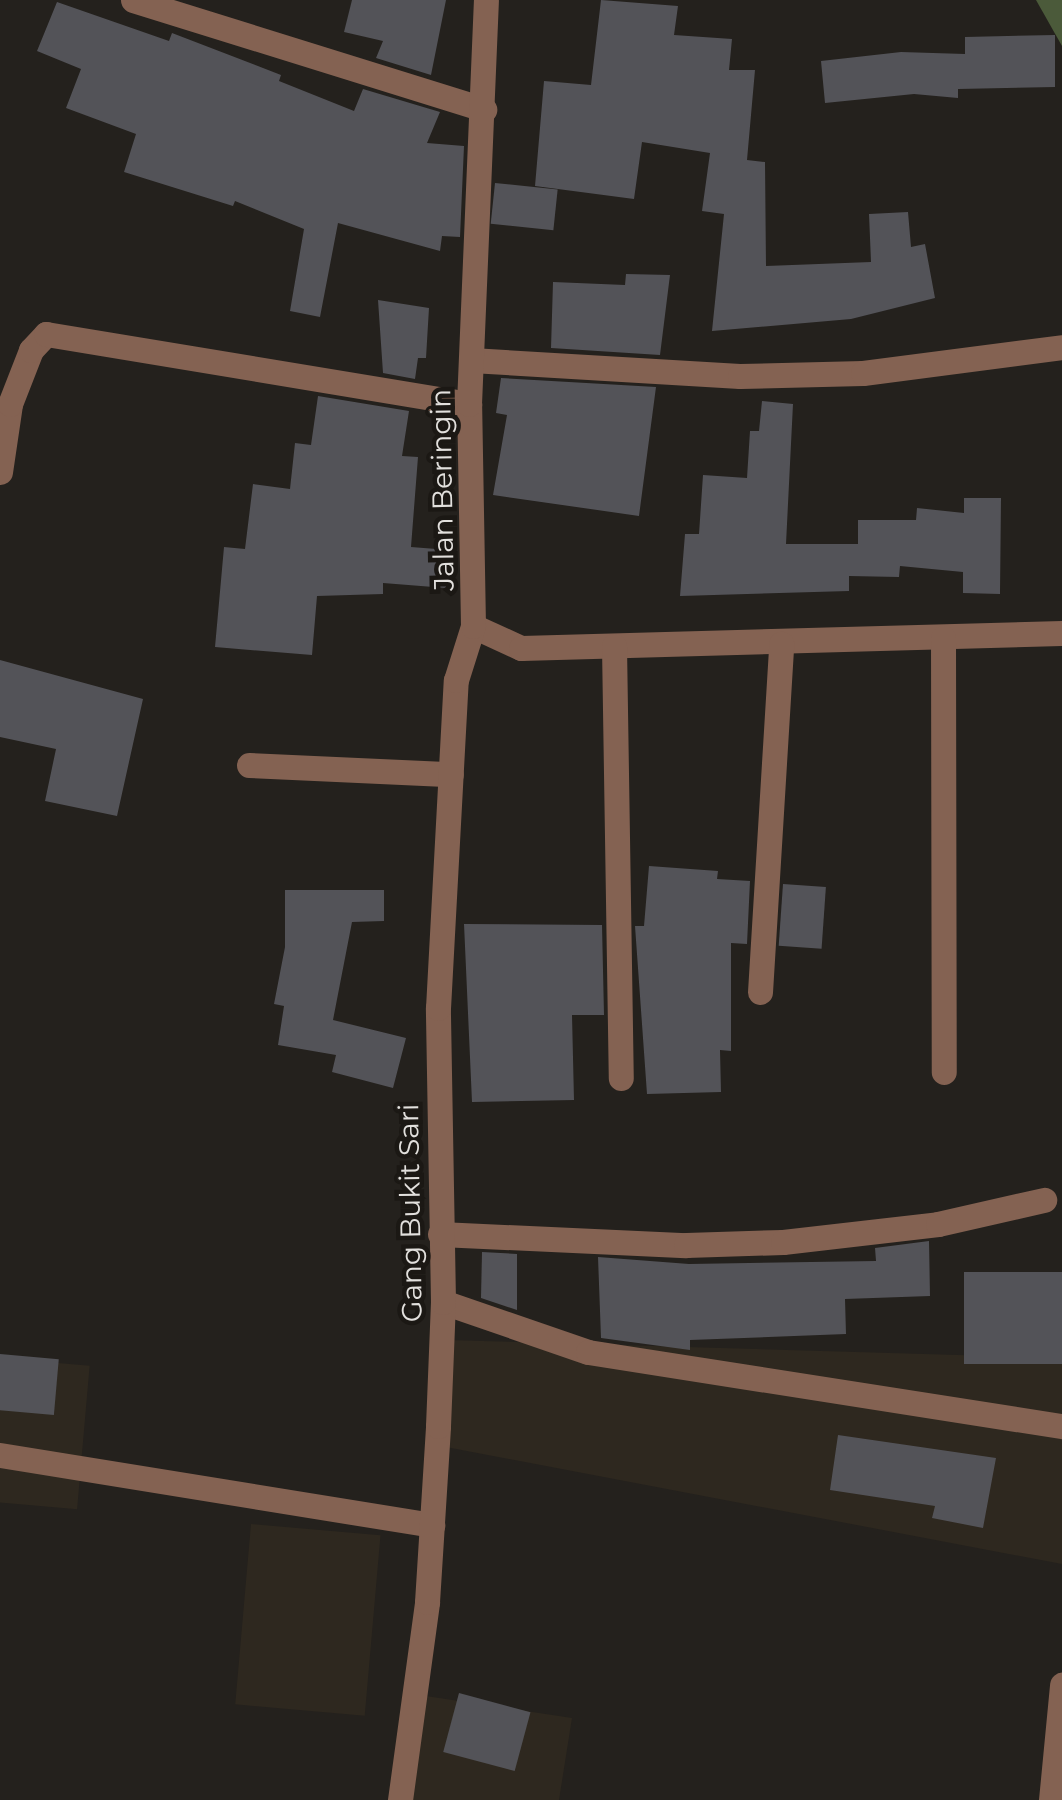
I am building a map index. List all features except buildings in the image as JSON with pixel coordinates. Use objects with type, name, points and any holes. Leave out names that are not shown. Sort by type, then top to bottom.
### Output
[{"type":"street","points":[[133,0],[484,109]]},
{"type":"street","name":"Jalan Beringin","points":[[486,0],[469,404],[473,626],[521,648],[781,644],[1062,633]]},
{"type":"street","points":[[0,472],[10,404],[31,350],[46,334],[469,404]]},
{"type":"street","points":[[471,360],[775,375],[862,373],[1062,347]]},
{"type":"street","name":"Gang Bukit Sari","points":[[400,1800],[432,1526],[444,1302],[438,1008],[457,672],[473,626]]},
{"type":"street","points":[[943,638],[944,1072]]},
{"type":"street","points":[[760,992],[781,644]]},
{"type":"street","points":[[614,646],[621,1078]]},
{"type":"street","points":[[249,765],[451,774]]},
{"type":"street","points":[[440,1234],[686,1245],[783,1242],[938,1224],[1044,1200]]},
{"type":"street","points":[[444,1302],[588,1352],[1062,1426]]},
{"type":"street","points":[[0,1455],[432,1526]]},
{"type":"street","points":[[1051,1800],[1062,1685]]},
{"type":"shaded area","points":[[446,1340],[1062,1358],[1062,1564],[446,1447]]},
{"type":"shaded area","points":[[0,1358],[90,1366],[77,1509],[0,1503]]},
{"type":"shaded area","points":[[251,1524],[381,1535],[365,1716],[235,1704]]},
{"type":"shaded area","points":[[426,1696],[572,1718],[559,1800],[409,1800]]},
{"type":"green space","points":[[1036,0],[1062,0],[1062,46]]}]
